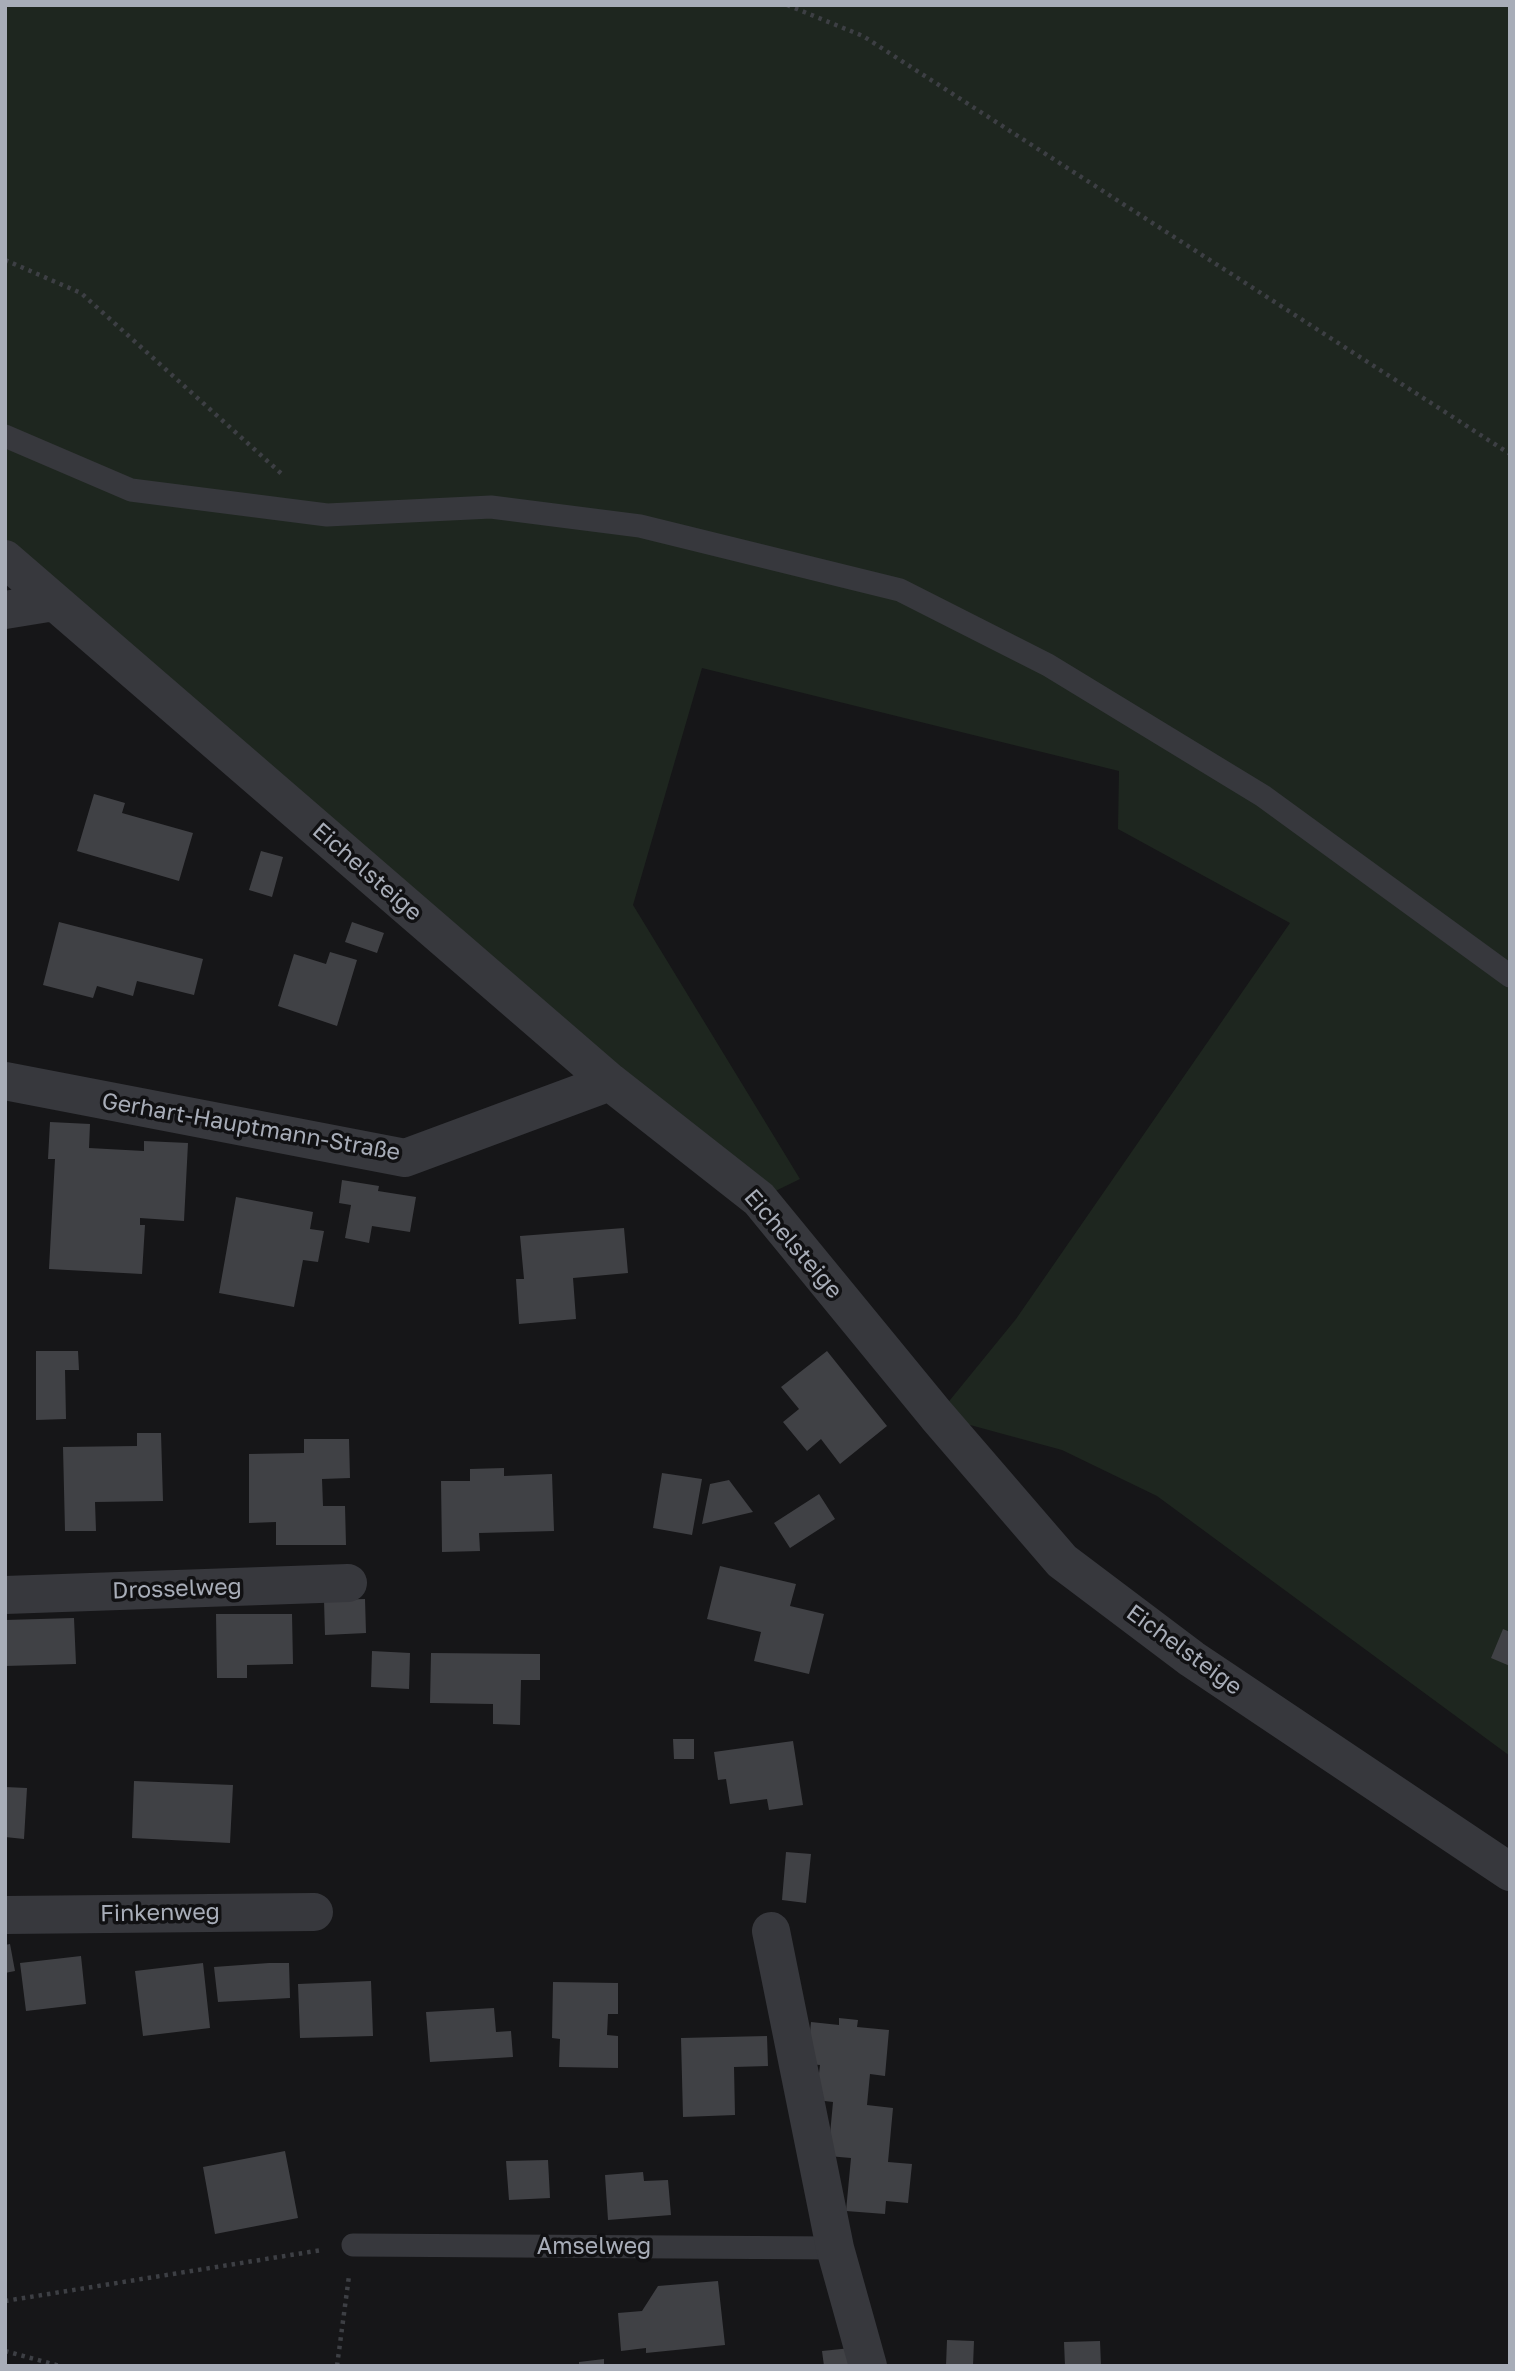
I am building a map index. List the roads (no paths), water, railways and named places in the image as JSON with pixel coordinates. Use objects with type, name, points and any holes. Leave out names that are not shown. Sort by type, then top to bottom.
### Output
[{"type":"street","name":"Eichelsteige","points":[[5,559],[610,1082],[759,1199],[937,1416],[1062,1561],[1192,1659],[1510,1872]]},
{"type":"street","points":[[5,610],[54,602]]},
{"type":"street","name":"Gerhart-Hauptmann-Straße","points":[[5,1081],[405,1158],[610,1082]]},
{"type":"street","name":"Drosselweg","points":[[5,1595],[348,1583]]},
{"type":"street","name":"Finkenweg","points":[[5,1915],[314,1912]]},
{"type":"street","points":[[771,1931],[835,2248],[868,2366]]},
{"type":"lane","points":[[5,436],[131,490],[327,515],[491,507],[640,526],[900,590],[1048,665],[1263,796],[1510,976]]},
{"type":"lane","name":"Amselweg","points":[[352,2255],[835,2248]]}]
